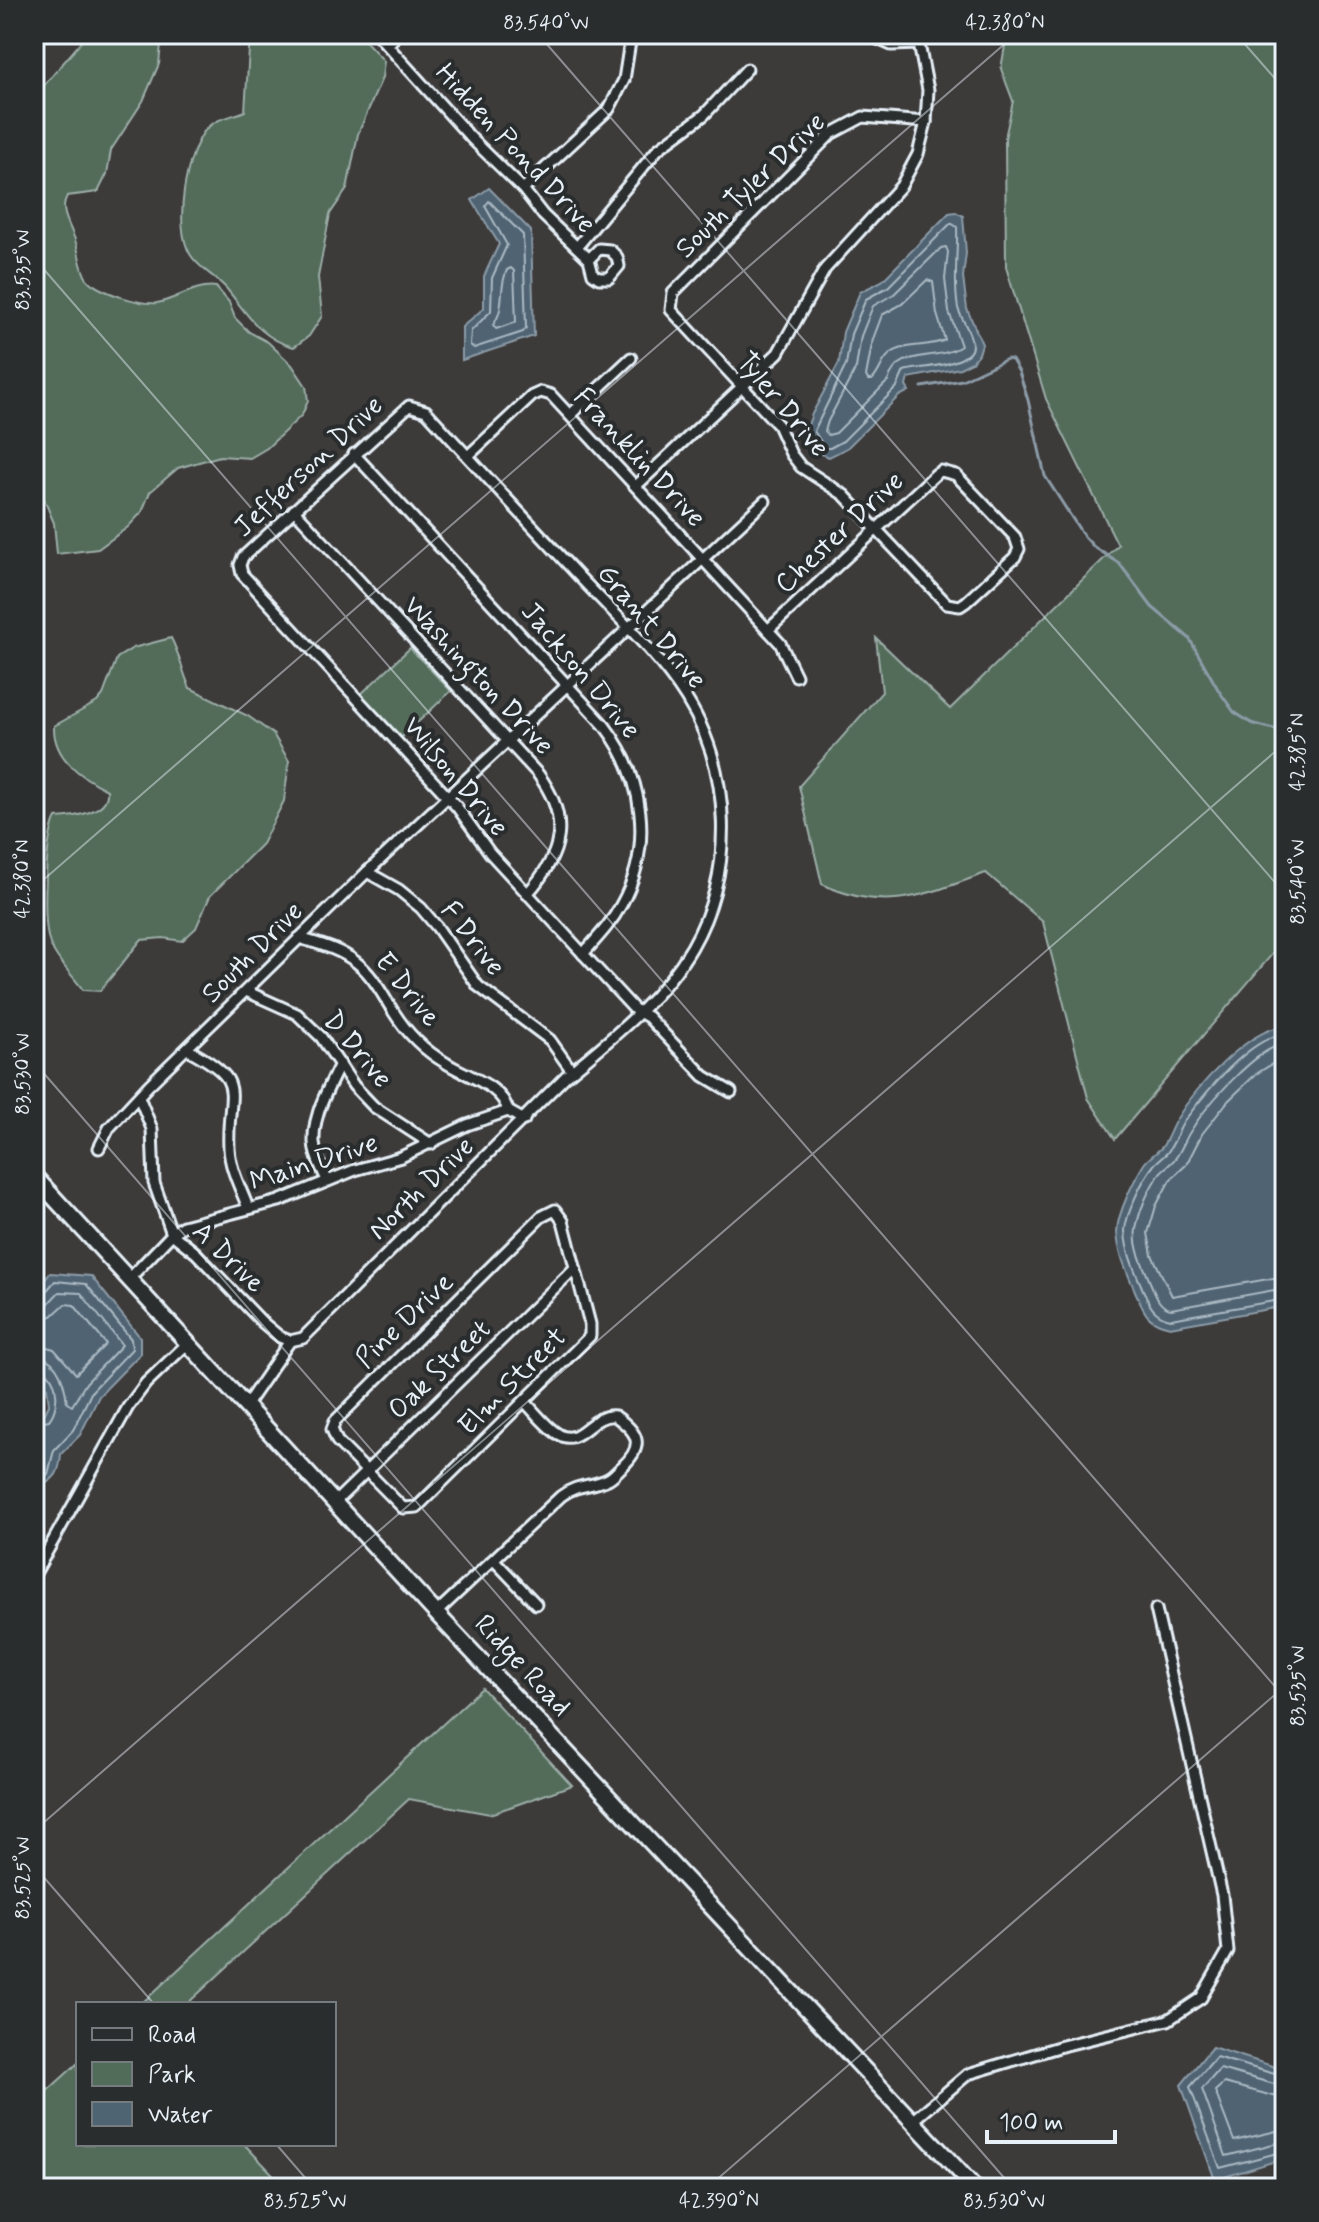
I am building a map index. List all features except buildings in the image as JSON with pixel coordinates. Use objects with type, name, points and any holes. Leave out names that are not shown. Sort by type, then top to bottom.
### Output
[{"type":"street","name":"Hidden Pond Drive","points":[[377,34],[472,139],[523,189],[543,215],[589,259]]},
{"type":"street","points":[[387,45],[398,34]]},
{"type":"street","points":[[636,486],[784,345],[825,269],[901,186],[918,154],[926,122],[928,83],[920,39],[891,45],[866,34]]},
{"type":"street","points":[[523,189],[609,109],[624,80],[631,35]]},
{"type":"street","points":[[577,247],[658,149],[704,115],[747,69]]},
{"type":"street","name":"South Tyler Drive","points":[[682,284],[818,145],[838,129],[863,117],[926,122]]},
{"type":"street","name":"Tyler Drive","points":[[682,284],[671,299],[673,314],[778,425],[791,454],[801,467],[844,495],[947,604],[955,606]]},
{"type":"street","points":[[570,415],[631,358]]},
{"type":"street","name":"Franklin Drive","points":[[468,456],[537,393],[551,395],[768,630],[785,650],[796,676]]},
{"type":"street","name":"Jefferson Drive","points":[[240,567],[243,557],[404,408],[414,405]]},
{"type":"street","name":"Grant Drive","points":[[414,405],[426,411],[627,628],[672,678],[699,720],[716,769],[723,823],[718,879],[703,926],[677,970],[640,1012]]},
{"type":"street","name":"Jackson Drive","points":[[354,454],[567,684],[621,749],[635,784],[641,816],[639,853],[629,890],[611,922],[583,954]]},
{"type":"street","name":"Chester Drive","points":[[768,630],[936,474],[944,471],[956,475],[1015,537],[1019,549],[1015,557],[966,602],[955,606]]},
{"type":"street","name":"South Drive","points":[[99,1148],[109,1128],[139,1097],[446,795],[765,501]]},
{"type":"street","name":"Washington Drive","points":[[294,510],[546,785],[559,816],[559,836],[553,857],[527,894]]},
{"type":"street","name":"Wilson Drive","points":[[240,567],[244,577],[446,795],[490,853],[634,1009],[648,1017],[709,1081],[731,1092]]},
{"type":"street","name":"F Drive","points":[[367,872],[399,890],[421,908],[478,986],[550,1040],[572,1071]]},
{"type":"street","name":"E Drive","points":[[299,938],[334,948],[358,963],[417,1041],[443,1062],[491,1088],[502,1098],[508,1111]]},
{"type":"street","name":"D Drive","points":[[246,991],[297,1014],[321,1037],[354,1086],[374,1107],[431,1144]]},
{"type":"street","name":"North Drive","points":[[246,1405],[290,1341],[303,1338],[572,1071],[640,1012]]},
{"type":"street","points":[[187,1049],[216,1065],[230,1083],[230,1156],[248,1208]]},
{"type":"street","points":[[327,1180],[315,1152],[314,1132],[340,1064]]},
{"type":"street","name":"A Drive","points":[[139,1097],[152,1129],[154,1183],[172,1234],[204,1261],[262,1322],[290,1341]]},
{"type":"street","points":[[508,1111],[524,1120]]},
{"type":"street","name":"Main Drive","points":[[129,1279],[183,1226],[279,1201],[327,1180],[401,1157],[467,1125],[508,1111]]},
{"type":"street","name":"Ridge Road","points":[[34,1176],[436,1613],[975,2188]]},
{"type":"street","name":"Elm Street","points":[[441,1484],[590,1336],[590,1324],[563,1221],[555,1210]]},
{"type":"street","name":"Pine Drive","points":[[441,1484],[417,1507],[407,1509],[399,1506],[334,1438],[332,1429],[335,1421],[541,1217],[555,1210]]},
{"type":"street","name":"Oak Street","points":[[335,1502],[575,1268]]},
{"type":"street","points":[[34,1575],[128,1407],[146,1383],[188,1343]]},
{"type":"street","points":[[436,1613],[561,1496],[571,1488],[608,1479],[632,1457],[637,1448],[634,1433],[615,1416],[600,1416],[578,1435],[566,1437],[556,1433],[525,1402]]},
{"type":"street","points":[[494,1560],[536,1604]]},
{"type":"street","points":[[913,2121],[968,2074],[1062,2046],[1168,2020],[1201,1998],[1228,1951],[1222,1895],[1156,1609]]},
{"type":"green space","points":[[88,34],[162,34],[159,64],[143,101],[111,150],[107,174],[98,192],[67,196],[65,202],[65,214],[85,276],[110,293],[150,303],[201,288],[216,287],[229,302],[235,318],[249,332],[268,342],[292,365],[306,386],[308,401],[302,415],[267,448],[250,458],[220,456],[178,468],[150,492],[142,512],[128,527],[98,549],[57,554],[54,523],[34,475],[34,372],[42,345],[34,292],[34,97]]},
{"type":"green space","points":[[250,34],[359,34],[384,61],[382,78],[358,134],[347,189],[330,214],[318,277],[322,316],[309,336],[294,347],[263,331],[226,288],[197,264],[185,242],[182,208],[193,155],[206,129],[214,122],[245,111]]},
{"type":"green space","points":[[1007,34],[1285,34],[1285,939],[1115,1139],[1088,1098],[1043,922],[986,873],[924,894],[886,900],[845,893],[822,884],[799,786],[882,692],[876,638],[950,709],[1118,545],[1046,399],[1006,267],[1005,138],[1013,101],[1001,69]]},
{"type":"green space","points":[[171,638],[190,688],[248,716],[273,734],[289,761],[284,801],[262,844],[210,896],[196,928],[182,941],[163,938],[141,940],[100,991],[83,990],[58,958],[48,937],[45,894],[49,841],[56,818],[97,809],[103,804],[107,790],[88,779],[63,757],[54,726],[97,702],[103,695],[117,658],[133,648]]},
{"type":"green space","points":[[410,648],[451,691],[401,738],[360,695]]},
{"type":"green space","points":[[482,1688],[572,1785],[490,1814],[409,1799],[189,2002],[143,2002]]},
{"type":"green space","points":[[76,2065],[76,2146],[246,2146],[286,2188],[34,2188],[34,2103]]},
{"type":"water","points":[[489,188],[531,231],[534,336],[462,360],[462,327],[484,308],[484,276],[499,244],[472,200]]},
{"type":"water","points":[[956,212],[963,216],[966,253],[963,277],[967,309],[982,344],[979,354],[960,368],[908,378],[906,386],[909,391],[899,396],[847,448],[829,457],[820,454],[805,433],[839,363],[843,332],[860,292],[882,281],[949,213]]},
{"type":"water","points":[[1285,1026],[1285,1306],[1170,1327],[1156,1322],[1141,1305],[1119,1247],[1118,1225],[1127,1197],[1144,1164],[1162,1147],[1174,1123],[1209,1077],[1255,1037]]},
{"type":"water","points":[[50,1273],[91,1276],[140,1337],[140,1354],[99,1396],[80,1435],[61,1454],[56,1474],[34,1492],[34,1415],[45,1413],[49,1405],[47,1388],[34,1369],[34,1295]]},
{"type":"water","points":[[1212,2047],[1285,2070],[1285,2158],[1215,2180],[1181,2085]]},
{"type":"waterway","points":[[1273,34],[1273,45],[1285,75]]},
{"type":"waterway","points":[[922,387],[962,380],[1007,359],[1012,360],[1028,400],[1045,476],[1083,535],[1094,547],[1119,563],[1152,607],[1189,638],[1234,712],[1251,723],[1285,732]]},
{"type":"waterway","points":[[1285,676],[1277,700],[1285,718]]}]
